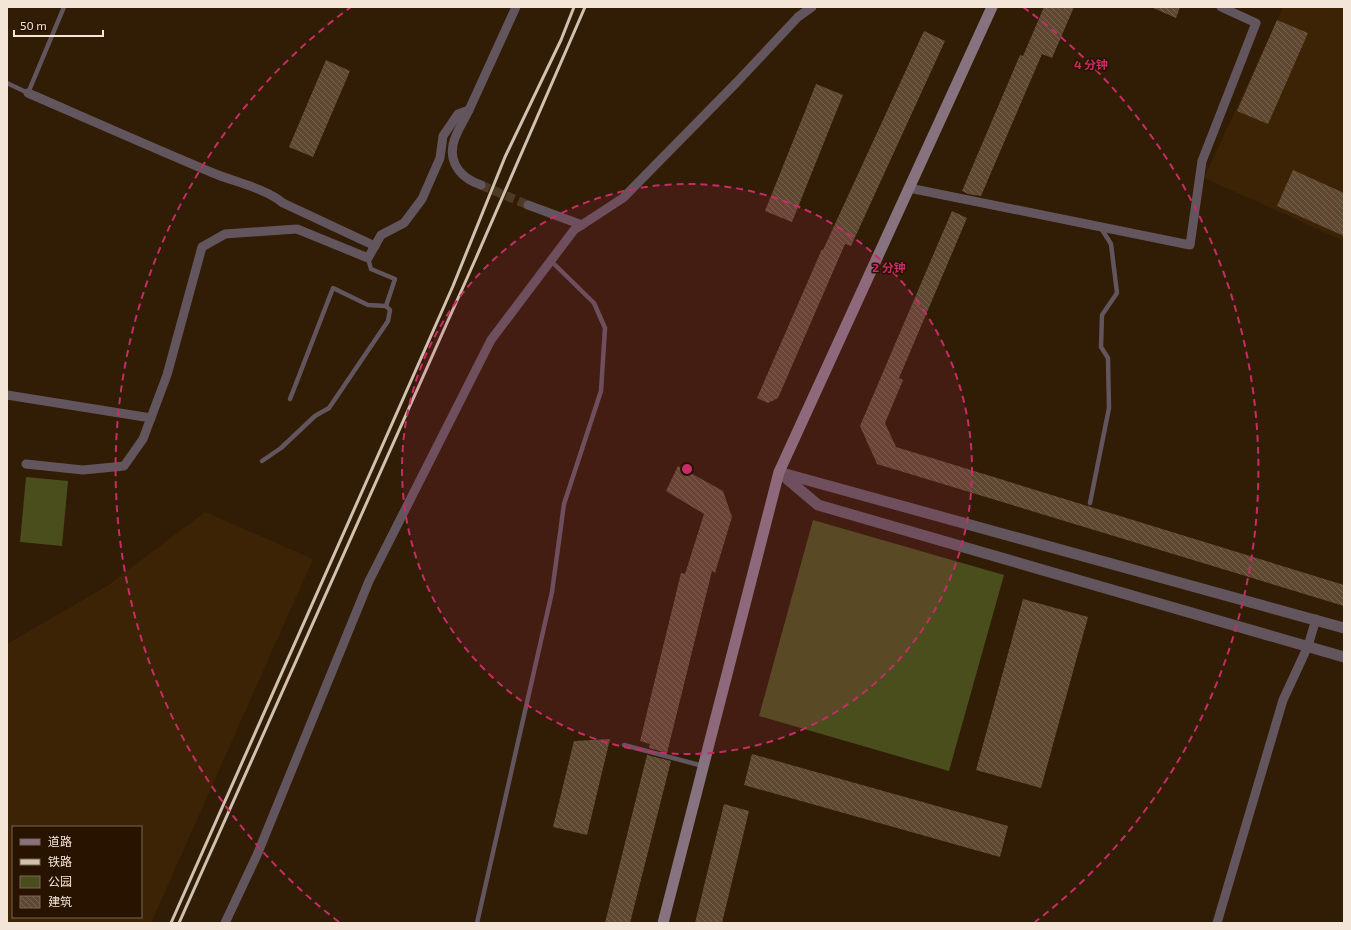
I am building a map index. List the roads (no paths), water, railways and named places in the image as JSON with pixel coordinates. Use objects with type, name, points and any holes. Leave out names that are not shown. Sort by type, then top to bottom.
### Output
[{"type":"main road","points":[[663,923],[779,472],[992,7]]},
{"type":"street","points":[[481,185],[470,182],[455,166],[452,155],[453,144],[516,7]]},
{"type":"street","points":[[224,923],[257,855],[369,581],[491,340],[574,230],[623,198],[737,82],[798,17],[812,7]]},
{"type":"street","points":[[909,188],[1190,246],[1202,161],[1256,23],[1222,7]]},
{"type":"street","points":[[28,93],[124,136],[232,181],[276,196],[284,203],[375,246]]},
{"type":"street","points":[[26,464],[83,470],[124,466],[143,439],[167,375],[202,248],[225,234],[297,229],[368,258],[381,235],[404,223],[422,199],[440,158],[444,136],[458,114],[469,110]]},
{"type":"street","points":[[528,205],[582,225]]},
{"type":"street","points":[[7,394],[151,418]]},
{"type":"street","points":[[779,472],[1316,619],[1344,628]]},
{"type":"street","points":[[779,472],[818,506],[1344,657]]},
{"type":"street","points":[[1218,923],[1283,700],[1308,646],[1316,619]]},
{"type":"lane","points":[[7,84],[28,93],[64,7]]},
{"type":"lane","points":[[1090,503],[1109,408],[1108,358],[1101,346],[1102,315],[1116,293],[1112,244],[1101,228]]},
{"type":"lane","points":[[368,258],[370,269],[395,278],[386,306]]},
{"type":"lane","points":[[477,923],[552,592],[564,504],[601,391],[605,328],[594,303],[550,260]]},
{"type":"lane","points":[[262,461],[281,448],[315,416],[329,408],[388,322],[390,310],[386,306],[368,305],[333,288],[290,399]]},
{"type":"lane","points":[[624,745],[703,766]]},
{"type":"tunnel","points":[[481,185],[528,205]]},
{"type":"railway","points":[[171,923],[453,286],[505,157],[561,40],[574,7]]},
{"type":"railway","points":[[179,923],[476,258],[585,7]]}]
